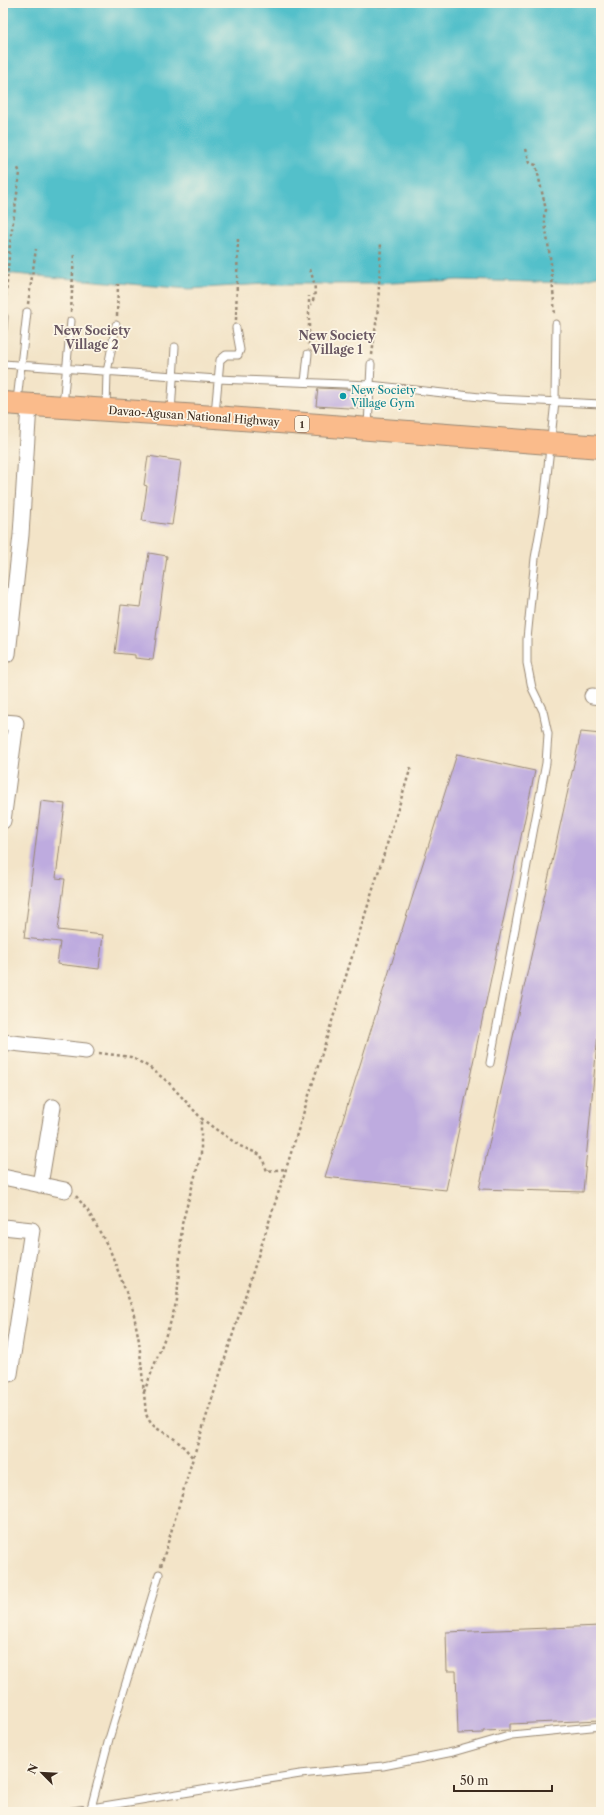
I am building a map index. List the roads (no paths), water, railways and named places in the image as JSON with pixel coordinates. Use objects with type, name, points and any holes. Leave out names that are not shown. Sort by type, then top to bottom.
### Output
[{"type":"highway","name":"Davao-Agusan National Highway","points":[[16,404],[215,417],[601,448]]},
{"type":"street","points":[[8,654],[21,535],[16,404]]},
{"type":"street","points":[[3,722],[16,723],[3,821]]},
{"type":"street","points":[[3,1042],[86,1051]]},
{"type":"street","points":[[40,1184],[54,1107]]},
{"type":"street","points":[[3,1177],[65,1190]]},
{"type":"street","points":[[3,1227],[32,1230],[10,1374],[3,1373]]},
{"type":"lane","points":[[16,404],[27,312]]},
{"type":"lane","points":[[3,330],[4,317]]},
{"type":"lane","points":[[63,407],[71,321]]},
{"type":"lane","points":[[490,1063],[546,763],[548,734],[543,711],[532,688],[527,663],[527,639],[535,558],[543,513],[555,402],[556,324]]},
{"type":"lane","points":[[106,410],[107,372],[116,325]]},
{"type":"lane","points":[[215,417],[219,364],[222,357],[238,355],[239,353],[240,346],[236,328]]},
{"type":"lane","points":[[171,414],[172,375],[175,347]]},
{"type":"lane","points":[[305,382],[308,354]]},
{"type":"lane","points":[[3,364],[217,379],[370,385],[498,399],[601,404]]},
{"type":"lane","points":[[368,429],[371,364]]},
{"type":"lane","points":[[91,1808],[109,1739],[159,1574]]},
{"type":"lane","points":[[67,1812],[300,1774],[383,1766],[453,1752],[512,1735],[601,1726]]},
{"type":"water","points":[[3,3],[601,3],[601,275],[571,283],[458,280],[369,284],[264,284],[189,289],[3,273]]},
{"type":"place","name":"New Society Village Gym","points":[[343,396]]},
{"type":"district","name":"New Society Village 2","points":[[92,338]]},
{"type":"district","name":"New Society Village 1","points":[[337,343]]}]
